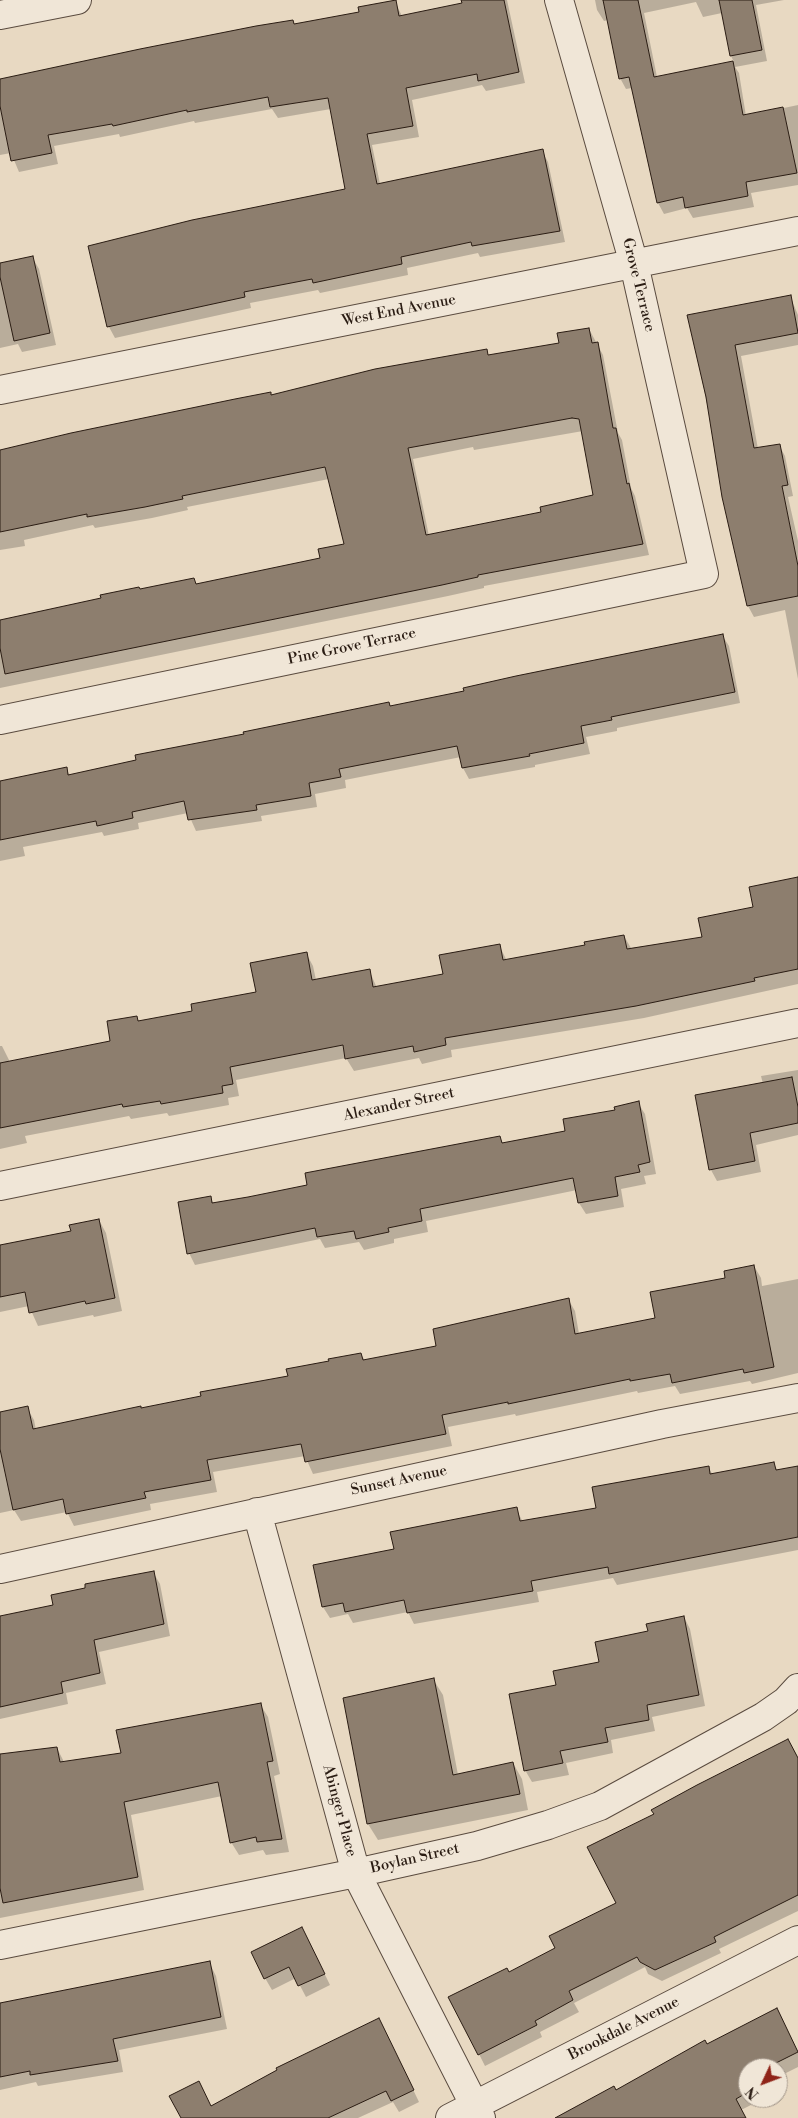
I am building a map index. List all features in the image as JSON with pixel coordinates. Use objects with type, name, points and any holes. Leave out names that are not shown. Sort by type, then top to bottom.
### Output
[{"type":"street","points":[[0,15],[77,0]]},
{"type":"street","name":"Grove Terrace","points":[[559,0],[634,264],[704,574]]},
{"type":"street","name":"West End Avenue","points":[[0,390],[798,231]]},
{"type":"street","name":"Pine Grove Terrace","points":[[0,720],[704,574]]},
{"type":"street","name":"Alexander Street","points":[[0,1186],[798,1023]]},
{"type":"street","name":"Sunset Avenue","points":[[0,1569],[662,1424],[798,1398]]},
{"type":"street","name":"Abinger Place","points":[[257,1512],[356,1873],[478,2112]]},
{"type":"street","name":"Boylan Street","points":[[0,1944],[356,1873],[477,1846],[548,1825],[600,1806],[763,1716],[786,1701],[798,1688]]},
{"type":"street","name":"Brookdale Avenue","points":[[450,2118],[478,2112],[798,1940]]},
{"type":"building","points":[[396,0],[399,16],[462,3],[461,0],[504,0],[519,72],[478,81],[477,74],[406,88],[413,126],[367,134],[377,184],[543,149],[560,231],[472,246],[471,242],[401,257],[402,264],[313,283],[312,279],[244,292],[245,297],[107,327],[88,246],[192,220],[345,189],[328,98],[270,107],[268,97],[187,112],[187,110],[113,126],[112,124],[48,135],[52,153],[11,161],[0,106],[0,79],[256,26],[293,20],[294,24],[359,12],[358,7]]},
{"type":"building","points":[[603,0],[638,0],[654,77],[733,61],[743,115],[783,107],[797,173],[746,182],[748,196],[685,208],[683,197],[657,203],[629,77],[619,79]]},
{"type":"building","points":[[719,0],[752,0],[762,50],[730,56]]},
{"type":"building","points":[[33,256],[50,333],[14,341],[0,277],[0,263]]},
{"type":"building","points":[[791,295],[798,333],[735,345],[754,448],[780,444],[788,485],[782,486],[798,566],[798,596],[747,606],[722,497],[706,397],[687,315]]},
{"type":"building","points":[[589,328],[592,343],[598,342],[613,428],[616,428],[627,484],[629,483],[643,544],[478,575],[478,577],[442,585],[5,674],[0,648],[0,620],[101,598],[100,595],[139,587],[140,589],[194,578],[196,584],[320,558],[318,549],[344,544],[325,467],[182,496],[183,499],[145,507],[87,517],[87,514],[0,532],[0,450],[71,433],[235,399],[271,392],[271,395],[375,369],[487,349],[488,355],[559,343],[557,333]],"holes":[[[572,418],[579,419],[593,495],[540,507],[541,512],[426,535],[408,448]]]},
{"type":"building","points":[[723,634],[735,692],[611,717],[612,720],[581,726],[584,743],[529,754],[530,756],[462,768],[457,746],[339,769],[341,777],[309,783],[311,796],[256,805],[257,810],[188,820],[184,801],[132,812],[133,818],[97,826],[96,821],[0,840],[0,781],[67,767],[68,775],[136,760],[135,755],[244,734],[243,732],[389,702],[390,706],[464,691],[463,688],[516,676]]},
{"type":"building","points":[[798,877],[798,969],[754,978],[755,981],[636,1006],[445,1038],[446,1045],[414,1052],[413,1046],[345,1059],[343,1045],[230,1067],[233,1084],[222,1086],[223,1093],[161,1104],[160,1101],[123,1107],[122,1104],[0,1128],[0,1063],[110,1041],[107,1021],[137,1016],[138,1021],[192,1011],[191,1004],[256,992],[250,963],[307,952],[312,980],[370,969],[373,987],[443,974],[439,955],[500,944],[503,960],[585,945],[584,942],[624,935],[627,949],[702,937],[698,918],[753,907],[749,887]]},
{"type":"building","points":[[792,1077],[798,1107],[798,1123],[750,1133],[755,1161],[709,1170],[695,1095]]},
{"type":"building","points":[[639,1101],[650,1162],[638,1165],[640,1172],[615,1177],[618,1196],[578,1203],[573,1178],[420,1209],[422,1221],[388,1228],[389,1232],[356,1239],[354,1231],[317,1237],[315,1228],[187,1254],[178,1202],[211,1196],[212,1203],[248,1197],[307,1185],[305,1173],[500,1136],[502,1143],[565,1131],[563,1119],[615,1110],[614,1107]]},
{"type":"building","points":[[99,1219],[115,1298],[86,1304],[85,1301],[29,1313],[25,1292],[0,1297],[0,1245],[71,1231],[69,1225]]},
{"type":"building","points":[[754,1265],[774,1367],[744,1373],[743,1369],[672,1383],[670,1374],[630,1381],[630,1379],[508,1404],[508,1402],[442,1415],[446,1434],[305,1462],[301,1444],[207,1460],[211,1480],[144,1492],[146,1498],[66,1514],[63,1499],[13,1510],[0,1449],[0,1412],[28,1406],[33,1429],[141,1406],[141,1408],[201,1396],[200,1392],[288,1376],[286,1369],[329,1361],[328,1359],[361,1353],[363,1360],[436,1346],[433,1329],[569,1298],[575,1334],[655,1318],[650,1292],[725,1278],[724,1271]]},
{"type":"building","points":[[774,1462],[776,1470],[798,1466],[798,1537],[609,1574],[608,1567],[531,1581],[533,1591],[407,1613],[404,1600],[345,1612],[343,1603],[322,1607],[313,1565],[394,1549],[390,1532],[517,1507],[520,1521],[596,1508],[592,1487],[709,1466],[710,1474]]},
{"type":"building","points":[[154,1571],[164,1624],[94,1640],[100,1673],[61,1682],[63,1693],[0,1707],[0,1616],[53,1605],[51,1595],[85,1588],[85,1584]]},
{"type":"building","points":[[684,1616],[699,1695],[647,1705],[649,1720],[605,1728],[608,1742],[560,1751],[563,1763],[524,1771],[509,1694],[556,1685],[553,1671],[599,1662],[595,1642],[648,1631],[646,1624]]},
{"type":"building","points":[[434,1678],[453,1775],[513,1762],[520,1794],[367,1824],[343,1698]]},
{"type":"building","points":[[261,1703],[273,1761],[267,1762],[282,1839],[257,1842],[256,1837],[230,1843],[218,1782],[124,1802],[138,1877],[3,1903],[0,1888],[0,1754],[57,1747],[60,1762],[121,1753],[116,1730]]},
{"type":"building","points":[[788,1739],[798,1758],[798,1895],[714,1937],[716,1942],[655,1970],[640,1962],[637,1957],[569,1991],[573,2000],[535,2021],[537,2025],[478,2055],[448,1997],[507,1968],[509,1972],[555,1948],[549,1936],[616,1903],[587,1847],[654,1814],[651,1810]]},
{"type":"building","points":[[302,1927],[325,1974],[298,1986],[289,1967],[264,1979],[251,1952]]},
{"type":"building","points":[[210,1961],[221,2017],[113,2039],[118,2061],[30,2075],[30,2071],[0,2077],[0,2003]]},
{"type":"building","points":[[777,2008],[798,2052],[786,2058],[738,2058],[738,2098],[736,2099],[738,2108],[741,2108],[746,2118],[555,2118],[614,2086],[616,2090],[705,2040],[707,2044]]},
{"type":"building","points":[[379,2018],[414,2090],[391,2101],[386,2091],[328,2118],[181,2118],[169,2096],[199,2081],[211,2106],[277,2070],[276,2068]]}]
